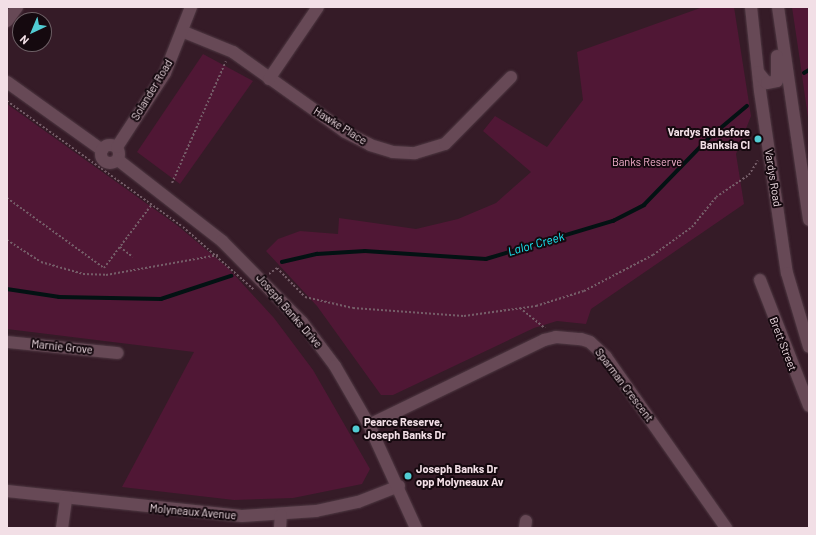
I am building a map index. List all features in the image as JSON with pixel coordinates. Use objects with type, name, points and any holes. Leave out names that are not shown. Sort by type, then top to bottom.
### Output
[{"type":"street","points":[[7,21],[17,7]]},
{"type":"street","name":"Solander Road","points":[[116,147],[165,73],[184,32],[191,7]]},
{"type":"street","points":[[269,79],[318,7]]},
{"type":"street","name":"Vardys Road","points":[[751,7],[769,156],[787,273],[809,347]]},
{"type":"street","points":[[758,72],[767,83],[777,81],[779,77],[773,7]]},
{"type":"street","points":[[778,7],[809,220]]},
{"type":"street","name":"Hawke Place","points":[[184,32],[233,52],[269,79],[370,145],[415,153],[445,144],[511,77]]},
{"type":"street","points":[[7,82],[102,150],[105,162],[118,160],[116,147],[110,145],[102,150]]},
{"type":"street","name":"Joseph Banks Drive","points":[[118,160],[222,241],[263,279],[318,343],[369,425],[399,486],[416,528]]},
{"type":"street","name":"Brett Street","points":[[760,280],[809,406]]},
{"type":"street","name":"Sparman Crescent","points":[[369,425],[556,337],[581,339],[598,348],[726,528]]},
{"type":"street","name":"Marnie Grove","points":[[7,342],[117,353]]},
{"type":"street","name":"Molyneaux Avenue","points":[[7,491],[206,515],[281,515],[358,502],[399,486]]},
{"type":"street","points":[[62,528],[66,498]]},
{"type":"street","points":[[280,528],[281,515]]},
{"type":"path","points":[[172,183],[186,145],[233,52]]},
{"type":"path","points":[[7,101],[152,204],[218,255],[252,290]]},
{"type":"path","points":[[277,268],[305,297],[327,304],[421,315],[464,316],[520,308],[584,291],[653,255],[692,227],[716,197],[749,175],[758,159],[769,156]]},
{"type":"path","points":[[7,198],[104,268],[152,204]]},
{"type":"path","points":[[7,240],[41,262],[82,274],[126,274],[218,255]]},
{"type":"path","points":[[120,247],[132,257]]},
{"type":"path","points":[[520,308],[556,337]]},
{"type":"green space","name":"Banks Reserve","points":[[703,7],[734,7],[751,116],[736,154],[744,204],[591,309],[586,324],[557,321],[534,328],[393,395],[381,395],[317,306],[266,251],[278,239],[300,231],[338,234],[339,218],[416,229],[458,219],[496,203],[531,172],[483,131],[495,116],[547,147],[583,100],[577,52]]},
{"type":"green space","points":[[792,7],[809,7],[809,125],[800,61]]},
{"type":"green space","points":[[203,54],[253,81],[180,184],[137,152]]},
{"type":"green space","points":[[7,104],[178,226],[228,268],[274,318],[313,370],[370,469],[362,484],[293,498],[234,500],[122,487],[194,352],[7,329]]},
{"type":"waterway","name":"Lalor Creek","points":[[804,73],[809,70]]},
{"type":"waterway","name":"Lalor Creek","points":[[282,262],[317,254],[365,251],[486,259],[613,221],[644,205],[710,137],[747,106]]},
{"type":"waterway","points":[[7,289],[59,297],[161,299],[231,276]]},
{"type":"place","name":"Vardys Rd before Banksia Cl","points":[[758,139]]},
{"type":"place","name":"Pearce Reserve, Joseph Banks Dr","points":[[356,429]]},
{"type":"place","name":"Joseph Banks Dr opp Molyneaux Av","points":[[408,476]]}]
